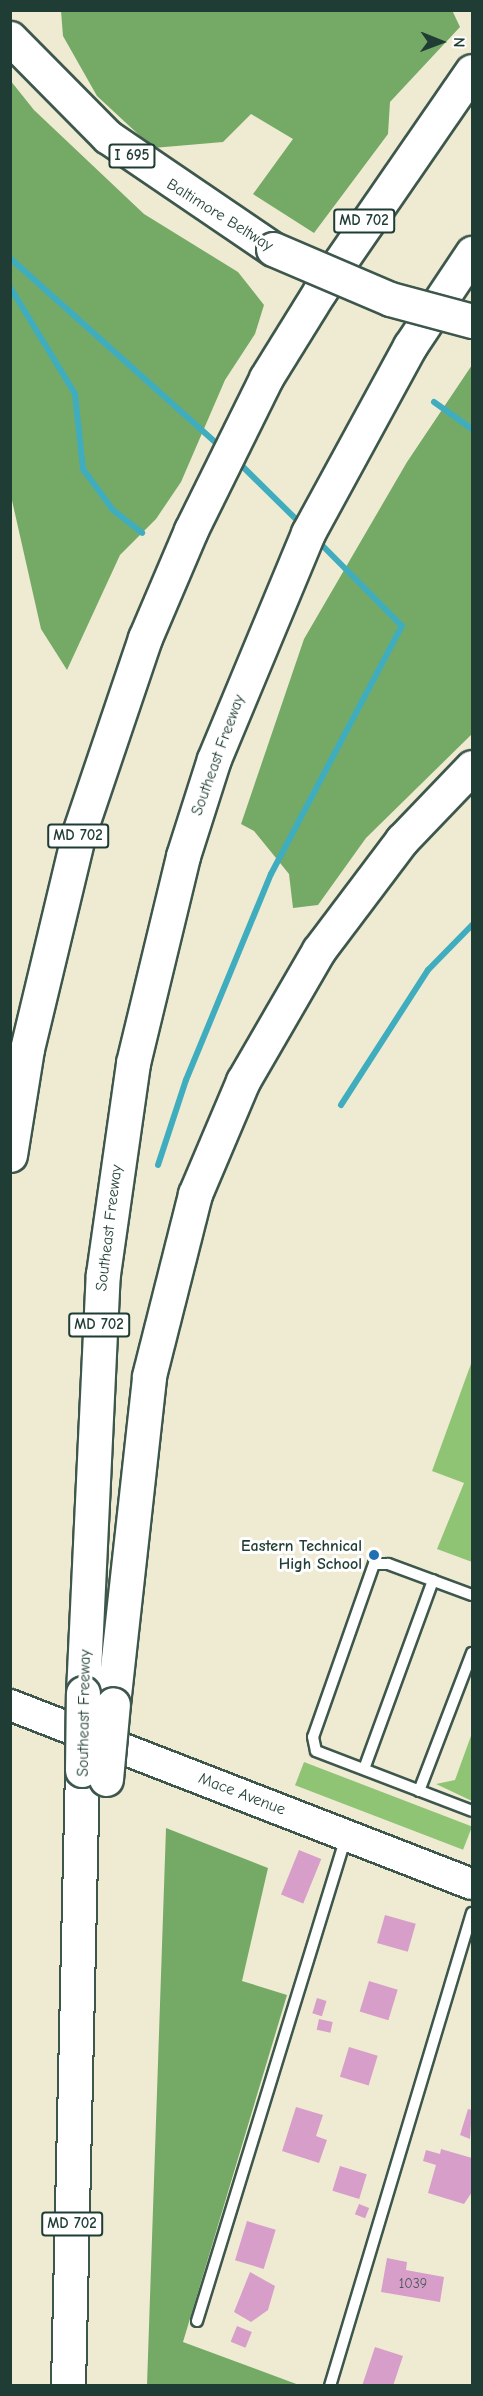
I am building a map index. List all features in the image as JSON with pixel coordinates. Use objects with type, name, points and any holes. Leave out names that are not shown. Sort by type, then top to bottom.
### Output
[{"type":"highway","name":"Baltimore Beltway","points":[[10,38],[108,137],[273,249],[390,299],[472,321]]},
{"type":"highway","name":"MD 702","points":[[10,1155],[27,1049],[79,833],[141,649],[191,530],[266,378],[366,218],[472,72]]},
{"type":"highway","name":"Southeast Freeway","points":[[98,1699],[103,1274],[133,1062],[155,961],[214,759],[273,611],[347,455],[472,253]]},
{"type":"highway","points":[[98,1699],[149,1376],[195,1194],[243,1081],[318,950],[402,840],[472,767]]},
{"type":"highway","name":"MD 702","points":[[68,2385],[76,2062],[98,1699]]},
{"type":"main road","name":"Mace Avenue","points":[[10,1705],[472,1884]]},
{"type":"lane","points":[[472,1595],[388,1564],[375,1564],[313,1737],[316,1751],[472,1811]]},
{"type":"lane","points":[[364,1769],[433,1580]]},
{"type":"lane","points":[[419,1791],[472,1653]]},
{"type":"lane","points":[[198,2321],[347,1834]]},
{"type":"lane","points":[[330,2385],[472,1913]]},
{"type":"green space","points":[[452,10],[460,27],[390,102],[388,134],[314,233],[253,194],[293,139],[251,114],[223,142],[153,148],[97,96],[63,36],[61,11]]},
{"type":"green space","points":[[10,80],[34,110],[144,214],[238,272],[264,305],[255,334],[225,380],[181,482],[156,519],[120,555],[67,670],[41,629],[11,496]]},
{"type":"green space","points":[[472,365],[472,734],[366,838],[318,905],[293,908],[289,874],[254,831],[241,824],[304,639],[407,462]]},
{"type":"green space","points":[[472,1361],[472,1562],[437,1549],[464,1483],[432,1471]]},
{"type":"green space","points":[[472,1733],[472,1801],[436,1784],[455,1780]]},
{"type":"green space","points":[[304,1762],[472,1826],[463,1850],[295,1785]]},
{"type":"green space","points":[[166,1828],[268,1868],[242,1981],[287,1995],[183,2342],[299,2385],[147,2385]]},
{"type":"building","points":[[299,1850],[321,1859],[303,1903],[281,1895]]},
{"type":"building","points":[[385,1915],[416,1924],[408,1952],[377,1943]]},
{"type":"building","points":[[369,1981],[398,1990],[388,2020],[360,2012]]},
{"type":"building","points":[[317,1998],[327,2001],[322,2016],[312,2013]]},
{"type":"building","points":[[319,2019],[333,2022],[330,2033],[317,2030]]},
{"type":"building","points":[[349,2047],[378,2056],[369,2085],[340,2077]]},
{"type":"building","points":[[296,2107],[323,2115],[316,2136],[327,2140],[319,2163],[282,2151]]},
{"type":"building","points":[[468,2109],[472,2110],[470,2139],[460,2135]]},
{"type":"building","points":[[441,2149],[472,2158],[472,2192],[464,2204],[428,2193],[436,2165],[423,2161],[426,2150],[440,2154]]},
{"type":"building","points":[[340,2166],[367,2174],[359,2199],[332,2191]]},
{"type":"building","points":[[359,2204],[369,2208],[365,2218],[355,2214]]},
{"type":"building","points":[[247,2221],[276,2230],[264,2269],[235,2260]]},
{"type":"building","points":[[387,2258],[407,2262],[406,2270],[444,2277],[440,2302],[381,2292]]},
{"type":"building","points":[[250,2272],[275,2286],[268,2310],[251,2322],[234,2312]]},
{"type":"building","points":[[237,2326],[252,2332],[245,2348],[231,2342]]},
{"type":"building","points":[[375,2347],[403,2356],[393,2386],[362,2386]]},
{"type":"waterway","points":[[10,258],[221,447]]},
{"type":"waterway","points":[[10,287],[75,394],[83,469],[113,510],[142,533]]},
{"type":"waterway","points":[[434,402],[472,429]]},
{"type":"waterway","points":[[236,460],[301,524]]},
{"type":"waterway","points":[[158,1165],[186,1080],[271,874],[402,626],[317,540]]},
{"type":"waterway","points":[[341,1105],[428,970],[472,925]]},
{"type":"place","name":"Eastern Technical High School","points":[[374,1555]]}]
